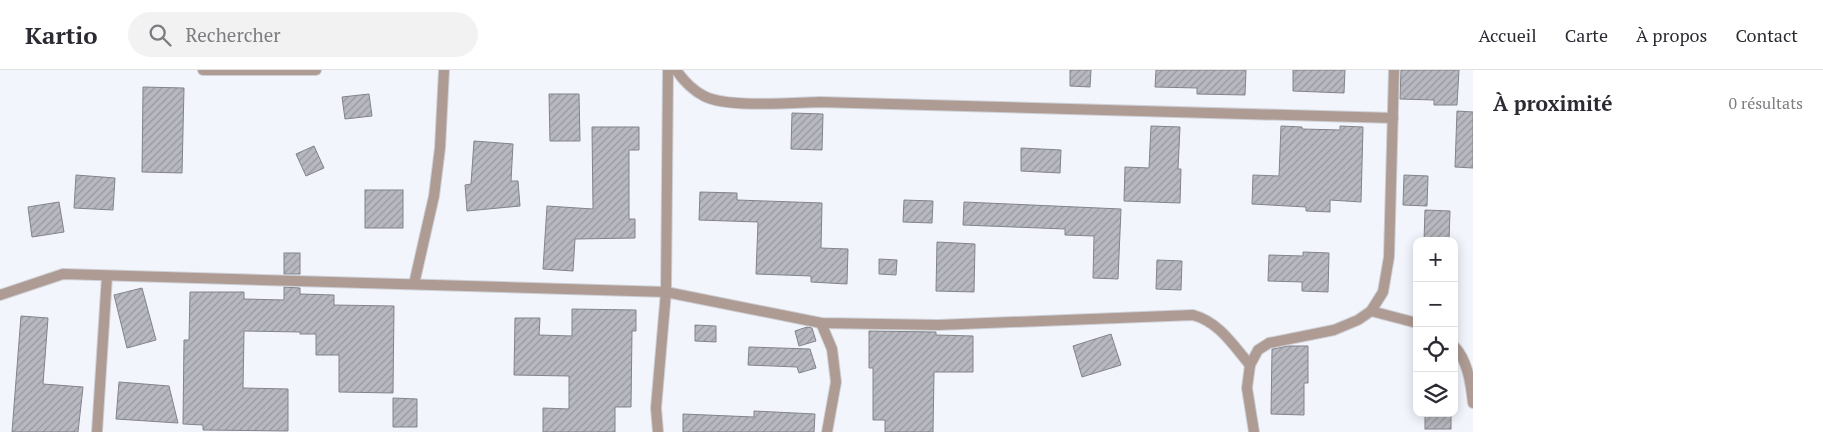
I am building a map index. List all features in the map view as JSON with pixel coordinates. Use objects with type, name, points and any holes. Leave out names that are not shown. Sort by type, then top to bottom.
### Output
[{"type":"street","points":[[203,70],[316,70]]},
{"type":"street","points":[[414,284],[434,196],[440,148],[444,70]]},
{"type":"street","points":[[658,432],[656,408],[666,292],[668,70]]},
{"type":"street","points":[[676,70],[685,82],[705,97],[732,103],[819,102],[1393,118]]},
{"type":"street","points":[[1254,432],[1247,388],[1250,365],[1258,350],[1269,343],[1334,330],[1358,320],[1371,311],[1383,292],[1389,257],[1394,70]]},
{"type":"street","points":[[0,295],[63,274],[666,292],[821,322],[938,324],[1193,315],[1203,318],[1218,328],[1250,365]]},
{"type":"street","points":[[97,432],[107,276]]},
{"type":"street","points":[[1371,311],[1413,322]]},
{"type":"street","points":[[821,322],[832,349],[836,382],[827,432]]},
{"type":"street","points":[[1458,353],[1464,363],[1470,383],[1473,404]]},
{"type":"building","points":[[1070,70],[1091,70],[1090,87],[1070,86]]},
{"type":"building","points":[[1156,70],[1246,70],[1245,95],[1197,94],[1197,88],[1155,87]]},
{"type":"building","points":[[1293,70],[1345,70],[1344,93],[1293,91]]},
{"type":"building","points":[[1401,70],[1459,70],[1457,105],[1434,105],[1434,100],[1400,99]]},
{"type":"building","points":[[143,87],[184,88],[182,173],[142,172]]},
{"type":"building","points":[[369,94],[372,116],[345,119],[342,97]]},
{"type":"building","points":[[549,94],[579,94],[580,141],[550,141]]},
{"type":"building","points":[[1457,111],[1473,112],[1473,168],[1455,167]]},
{"type":"building","points":[[792,113],[823,114],[822,150],[791,149]]},
{"type":"building","points":[[1151,126],[1180,127],[1178,169],[1181,169],[1180,203],[1124,201],[1125,167],[1149,168]]},
{"type":"building","points":[[1281,126],[1302,127],[1302,129],[1340,130],[1340,126],[1363,127],[1361,202],[1330,200],[1330,212],[1306,211],[1306,207],[1252,204],[1253,175],[1279,176]]},
{"type":"building","points":[[592,127],[639,127],[639,150],[629,150],[629,219],[635,219],[635,238],[575,239],[573,271],[543,269],[547,206],[593,209]]},
{"type":"building","points":[[474,141],[513,144],[511,181],[518,181],[520,206],[467,211],[465,185],[471,184]]},
{"type":"building","points":[[314,146],[324,168],[306,176],[296,154]]},
{"type":"building","points":[[1021,148],[1061,150],[1060,173],[1021,171]]},
{"type":"building","points":[[76,175],[115,178],[113,210],[74,208]]},
{"type":"building","points":[[1404,175],[1428,176],[1427,206],[1403,205]]},
{"type":"building","points":[[365,190],[403,190],[403,228],[365,228]]},
{"type":"building","points":[[700,192],[737,193],[737,200],[822,203],[821,248],[848,249],[847,284],[811,282],[811,276],[756,274],[758,222],[699,220]]},
{"type":"building","points":[[904,200],[933,201],[932,223],[903,222]]},
{"type":"building","points":[[59,202],[64,232],[32,237],[28,207]]},
{"type":"building","points":[[964,202],[1121,209],[1118,279],[1093,278],[1094,236],[1065,235],[1065,229],[963,225]]},
{"type":"building","points":[[1425,210],[1450,211],[1449,237],[1424,237]]},
{"type":"building","points":[[937,242],[975,244],[974,292],[936,291]]},
{"type":"building","points":[[1303,252],[1329,253],[1328,292],[1302,291],[1302,282],[1268,281],[1269,255],[1303,256]]},
{"type":"building","points":[[284,253],[300,253],[300,274],[284,274]]},
{"type":"building","points":[[879,259],[897,260],[896,275],[879,274]]},
{"type":"building","points":[[1157,260],[1182,261],[1181,290],[1156,289]]},
{"type":"building","points":[[284,287],[300,288],[300,294],[334,295],[334,305],[394,306],[393,393],[339,392],[339,355],[316,355],[316,334],[244,331],[243,388],[288,389],[288,431],[203,430],[203,425],[183,424],[184,340],[189,340],[190,292],[244,292],[244,299],[284,300]]},
{"type":"building","points":[[142,288],[156,340],[127,348],[114,295]]},
{"type":"building","points":[[572,309],[636,310],[636,331],[632,331],[631,407],[615,407],[615,432],[543,432],[543,408],[569,409],[569,376],[514,375],[515,318],[540,318],[539,335],[572,336]]},
{"type":"building","points":[[21,316],[48,318],[43,384],[83,387],[78,432],[12,432]]},
{"type":"building","points":[[695,325],[716,326],[716,342],[695,341]]},
{"type":"building","points":[[807,327],[812,328],[816,341],[799,346],[795,331]]},
{"type":"building","points":[[869,331],[936,332],[936,335],[973,336],[973,372],[934,372],[933,432],[885,432],[885,420],[873,420],[873,368],[869,368]]},
{"type":"building","points":[[1111,334],[1121,365],[1082,377],[1073,346]]},
{"type":"building","points":[[1288,346],[1308,346],[1308,383],[1304,383],[1304,415],[1271,414],[1272,349]]},
{"type":"building","points":[[749,347],[810,349],[816,368],[799,373],[797,367],[748,365]]},
{"type":"building","points":[[119,382],[169,386],[178,423],[116,419]]},
{"type":"building","points":[[393,398],[417,399],[417,427],[393,427]]},
{"type":"building","points":[[754,411],[815,414],[814,432],[683,432],[683,414],[754,417]]},
{"type":"building","points":[[1425,417],[1451,417],[1451,429],[1425,429]]}]
